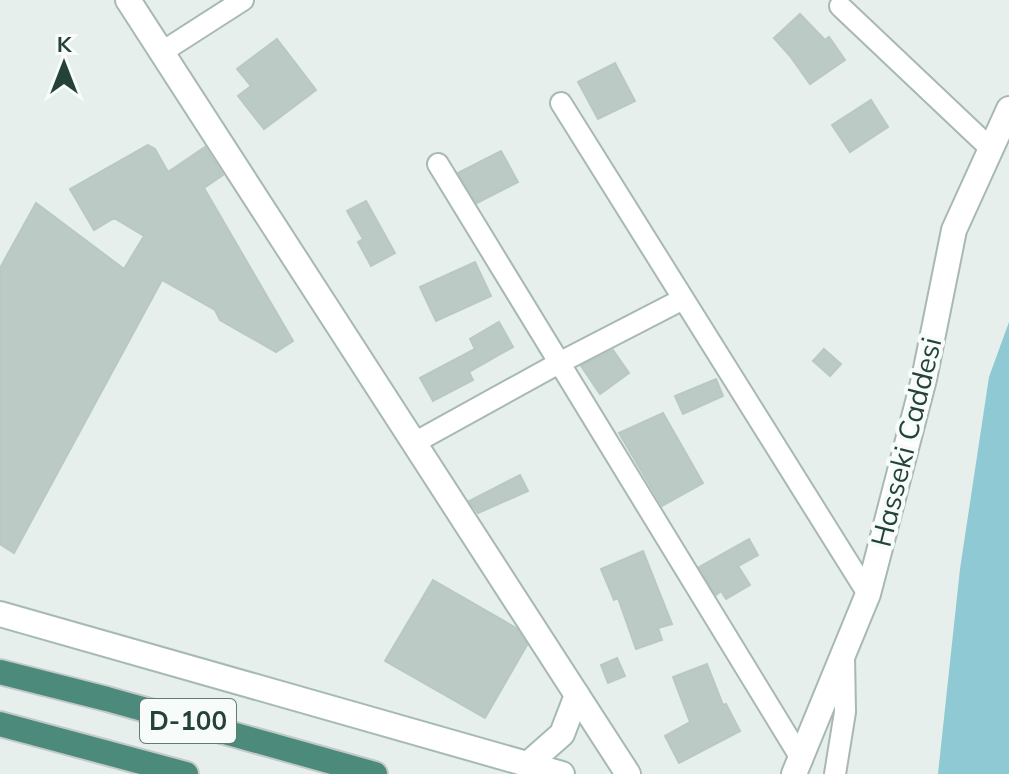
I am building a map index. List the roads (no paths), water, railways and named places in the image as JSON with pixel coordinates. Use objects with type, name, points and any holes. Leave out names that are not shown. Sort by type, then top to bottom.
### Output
[{"type":"highway","name":"D-100","points":[[0,672],[375,774]]},
{"type":"highway","name":"D-100","points":[[0,724],[186,774]]},
{"type":"street","points":[[128,0],[628,774]]},
{"type":"street","points":[[162,52],[243,0]]},
{"type":"street","points":[[840,6],[991,149]]},
{"type":"street","points":[[561,103],[868,594]]},
{"type":"street","name":"Hasseki Caddesi","points":[[798,767],[868,594],[924,379],[954,230],[1009,109]]},
{"type":"street","points":[[438,164],[798,767]]},
{"type":"street","points":[[414,443],[683,299]]},
{"type":"street","points":[[0,614],[562,774]]},
{"type":"street","points":[[835,774],[845,712],[844,655]]},
{"type":"street","points":[[528,764],[562,734],[577,695]]},
{"type":"water","points":[[1009,322],[1009,774],[938,774],[960,569],[989,377]]}]
